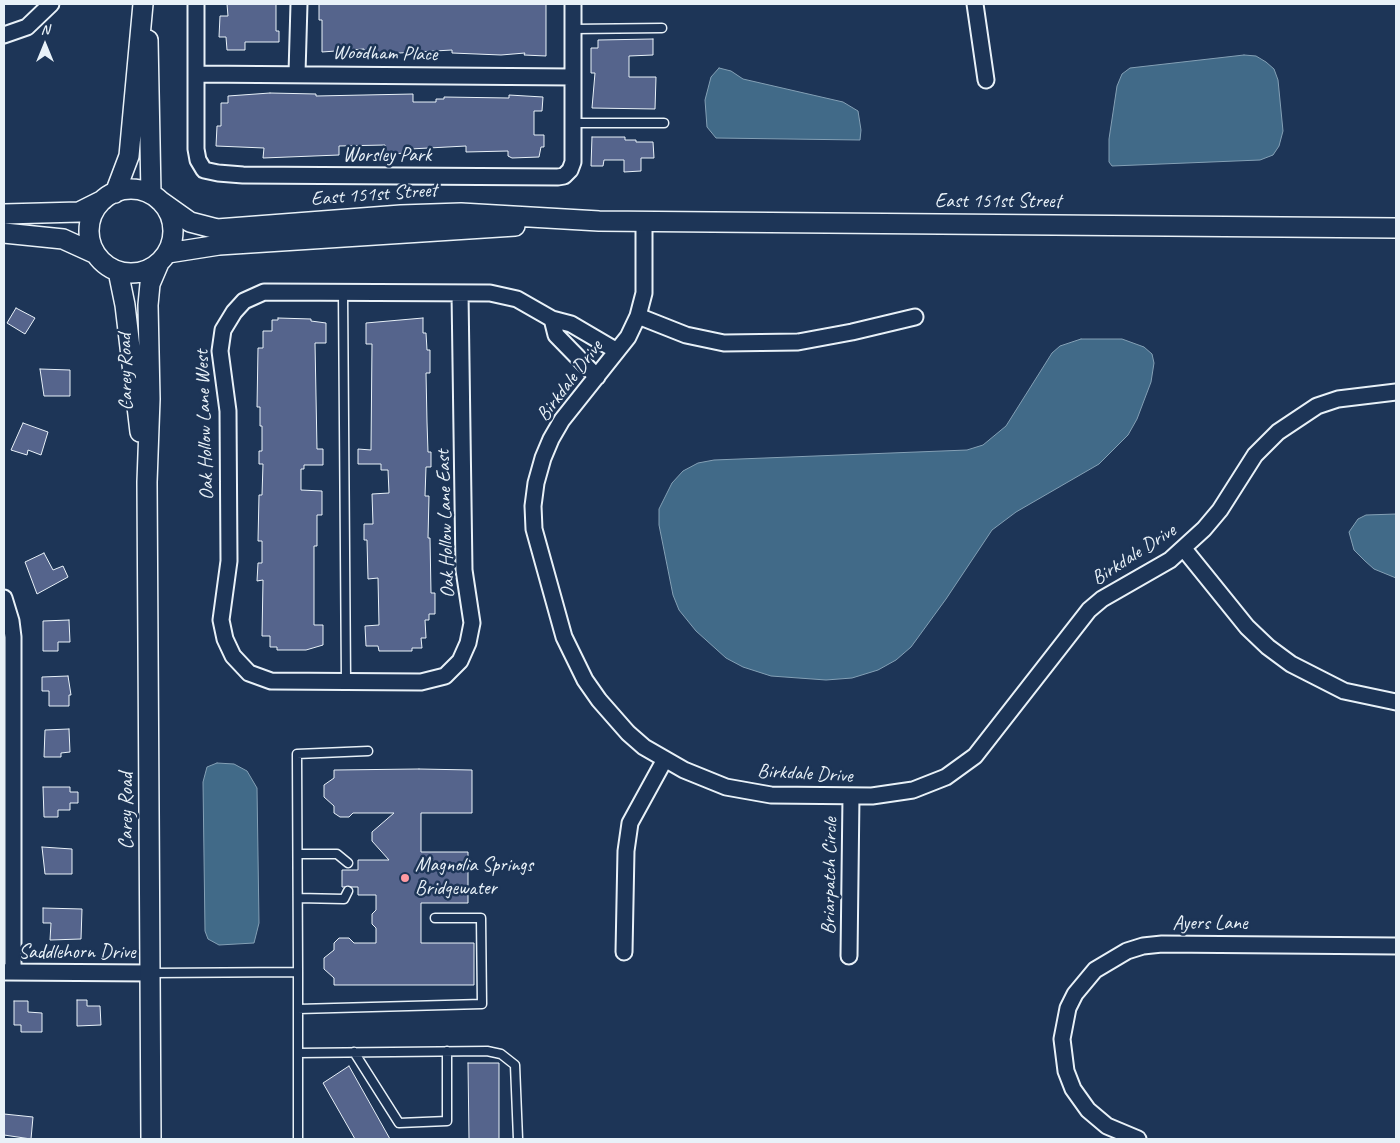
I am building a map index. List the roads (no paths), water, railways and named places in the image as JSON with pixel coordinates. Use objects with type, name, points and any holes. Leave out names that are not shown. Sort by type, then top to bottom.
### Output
[{"type":"street","points":[[4,35],[27,27],[51,4]]},
{"type":"street","points":[[4,214],[79,212],[110,196],[133,190],[155,197],[168,211],[173,225],[173,239],[163,258],[146,270],[132,273],[118,271],[106,265],[96,254],[91,243],[91,219],[110,196],[129,156],[143,4]]},
{"type":"street","points":[[147,4],[155,197]]},
{"type":"street","name":"Worsley Park","points":[[196,4],[196,149],[198,160],[204,170],[218,173],[558,177],[570,170],[573,162],[573,4]]},
{"type":"street","points":[[297,74],[299,4]]},
{"type":"street","points":[[975,4],[986,80]]},
{"type":"street","name":"Woodham Place","points":[[196,74],[572,77]]},
{"type":"street","name":"East 151st Street","points":[[155,197],[190,222],[217,229],[401,215],[461,213],[599,221],[1396,228]]},
{"type":"street","name":"East 151st Street","points":[[163,258],[219,245],[599,221]]},
{"type":"street","name":"Birkdale Drive","points":[[644,221],[644,294],[638,316],[628,337],[562,420],[543,458],[533,506],[534,529],[564,636],[586,680],[599,700],[628,733],[664,761],[705,780],[750,791],[787,796],[892,795],[913,790],[946,777],[975,756],[1089,610],[1102,599],[1170,560],[1184,549],[1220,510],[1255,455],[1278,432],[1317,406],[1338,398],[1396,392]]},
{"type":"street","points":[[4,233],[63,239],[96,254]]},
{"type":"street","name":"Carey Road","points":[[151,1139],[147,482],[150,399],[148,305],[150,284],[163,258]]},
{"type":"street","name":"Carey Road","points":[[118,271],[125,305],[147,482]]},
{"type":"street","name":"Oak Hollow Lane West","points":[[346,681],[271,681],[249,673],[233,656],[225,639],[221,620],[229,561],[228,412],[220,351],[223,330],[234,312],[244,302],[264,292],[490,293],[517,299],[552,319],[571,324],[617,351]]},
{"type":"street","name":"Oak Hollow Lane East","points":[[346,681],[421,682],[445,676],[460,661],[468,643],[472,623],[464,570],[460,293]]},
{"type":"street","points":[[638,316],[686,335],[724,342],[798,342],[852,332],[914,317]]},
{"type":"street","points":[[552,319],[556,335],[597,377]]},
{"type":"street","points":[[1184,549],[1247,627],[1268,647],[1291,664],[1344,691],[1396,702]]},
{"type":"street","points":[[4,598],[11,621],[12,637],[8,761],[8,972]]},
{"type":"street","points":[[624,952],[626,851],[630,823],[664,761]]},
{"type":"street","name":"Briarpatch Circle","points":[[849,956],[851,796]]},
{"type":"street","name":"Ayers Lane","points":[[1138,1139],[1107,1126],[1088,1110],[1073,1089],[1063,1055],[1064,1025],[1075,994],[1095,970],[1110,959],[1143,946],[1162,944],[1396,946]]},
{"type":"street","name":"Saddlehorn Drive","points":[[8,972],[151,973]]},
{"type":"lane","points":[[573,29],[662,28]]},
{"type":"lane","points":[[573,124],[664,123]]},
{"type":"lane","points":[[343,292],[346,681]]},
{"type":"lane","points":[[298,1139],[297,754],[368,751]]},
{"type":"lane","points":[[298,854],[337,854],[348,863]]},
{"type":"lane","points":[[298,898],[344,899],[348,891]]},
{"type":"lane","points":[[298,1009],[482,1004],[481,918],[435,918]]},
{"type":"lane","points":[[151,973],[298,972]]},
{"type":"lane","points":[[354,1052],[399,1123],[447,1121],[447,1051]]},
{"type":"lane","points":[[298,1053],[487,1051],[501,1054],[515,1065],[518,1139]]},
{"type":"water","points":[[1244,55],[1256,56],[1266,62],[1274,69],[1278,80],[1283,131],[1279,146],[1273,155],[1260,160],[1112,166],[1109,162],[1109,139],[1117,86],[1122,74],[1130,68]]},
{"type":"water","points":[[719,68],[731,71],[743,79],[843,102],[858,111],[861,130],[860,140],[716,138],[707,127],[705,100],[711,77]]},
{"type":"water","points":[[1081,339],[1122,339],[1144,347],[1152,354],[1154,363],[1151,382],[1137,419],[1128,435],[1099,464],[1016,512],[992,530],[911,647],[896,660],[878,670],[852,678],[826,680],[771,676],[743,667],[726,658],[696,631],[679,610],[673,595],[659,525],[659,509],[672,483],[683,471],[698,463],[714,460],[967,450],[983,445],[1006,426],[1052,353],[1060,346]]},
{"type":"water","points":[[1396,514],[1396,578],[1374,569],[1365,561],[1354,550],[1349,532],[1358,519],[1366,515]]},
{"type":"water","points":[[217,763],[234,764],[247,771],[257,788],[259,923],[254,943],[219,945],[208,939],[205,931],[203,782],[207,767]]},
{"type":"place","name":"Magnolia Springs Bridgewater","points":[[405,878]]}]
